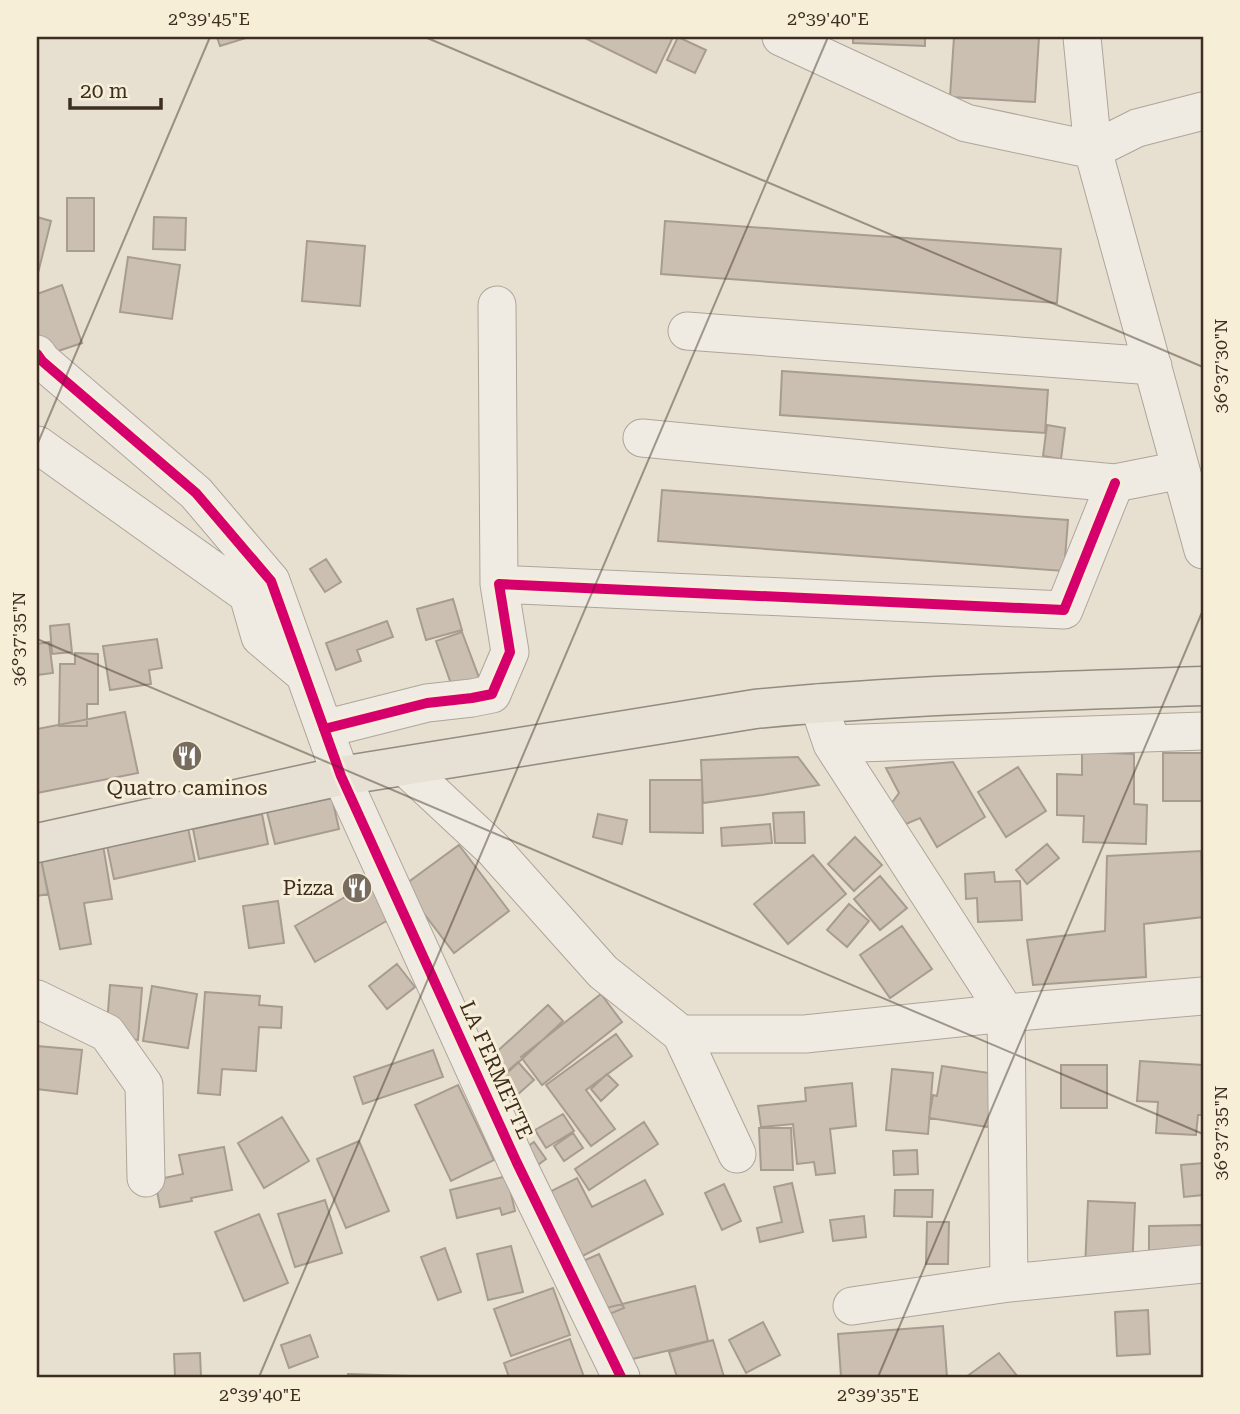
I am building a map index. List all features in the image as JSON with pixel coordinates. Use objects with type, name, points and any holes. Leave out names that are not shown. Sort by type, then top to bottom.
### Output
[{"type":"main road","points":[[37,843],[341,776],[755,709],[976,693],[1203,686]]},
{"type":"street","points":[[781,37],[966,123],[1093,150],[1137,128],[1203,111]]},
{"type":"street","points":[[1082,37],[1093,150],[1203,550]]},
{"type":"street","points":[[324,729],[427,703],[492,694],[510,652],[499,584],[497,305]]},
{"type":"street","points":[[687,331],[1153,366]]},
{"type":"street","name":"LA FERMETTE","points":[[37,354],[197,493],[271,581],[341,776],[511,1150],[621,1377]]},
{"type":"street","points":[[642,438],[1115,483],[1181,470]]},
{"type":"street","points":[[38,444],[248,595],[260,637],[305,675]]},
{"type":"street","points":[[499,584],[1064,610],[1115,483]]},
{"type":"street","points":[[818,703],[832,744],[1006,1013],[1009,1283]]},
{"type":"street","points":[[832,744],[1203,731]]},
{"type":"street","points":[[404,766],[493,849],[603,972],[681,1034],[737,1154]]},
{"type":"street","points":[[681,1034],[806,1034],[1203,996]]},
{"type":"street","points":[[37,999],[107,1033],[144,1085],[146,1178]]},
{"type":"street","points":[[852,1306],[1009,1283],[1203,1264]]},
{"type":"building","points":[[217,37],[249,37],[220,46]]},
{"type":"building","points":[[583,37],[673,37],[656,73]]},
{"type":"building","points":[[678,37],[706,50],[695,73],[667,60]]},
{"type":"building","points":[[853,37],[925,37],[925,46],[853,43]]},
{"type":"building","points":[[954,37],[1039,37],[1035,102],[950,97]]},
{"type":"building","points":[[67,198],[94,198],[94,251],[67,251]]},
{"type":"building","points":[[37,217],[51,221],[37,277]]},
{"type":"building","points":[[154,217],[186,218],[185,250],[153,249]]},
{"type":"building","points":[[665,221],[1061,249],[1057,303],[661,274]]},
{"type":"building","points":[[307,241],[365,246],[360,306],[302,301]]},
{"type":"building","points":[[128,257],[180,265],[172,319],[120,312]]},
{"type":"building","points":[[62,285],[82,343],[37,358],[37,294]]},
{"type":"building","points":[[782,371],[1048,390],[1045,433],[780,415]]},
{"type":"building","points":[[1047,425],[1065,428],[1061,459],[1043,456]]},
{"type":"building","points":[[662,490],[1068,520],[1064,571],[658,541]]},
{"type":"building","points":[[326,559],[341,582],[325,592],[310,569]]},
{"type":"building","points":[[453,599],[462,630],[426,640],[417,609]]},
{"type":"building","points":[[387,621],[393,637],[357,650],[361,661],[336,670],[326,643]]},
{"type":"building","points":[[69,624],[72,652],[52,654],[50,626]]},
{"type":"building","points":[[462,632],[481,683],[454,692],[436,641]]},
{"type":"building","points":[[157,639],[162,668],[149,670],[151,684],[110,690],[103,646]]},
{"type":"building","points":[[49,642],[53,673],[37,675],[37,644]]},
{"type":"building","points":[[75,653],[98,654],[98,704],[87,704],[87,726],[59,726],[60,664],[75,664]]},
{"type":"building","points":[[125,712],[138,773],[37,793],[37,729]]},
{"type":"building","points":[[1082,752],[1134,754],[1134,804],[1147,805],[1146,844],[1083,842],[1084,816],[1057,815],[1057,774],[1082,775]]},
{"type":"building","points":[[1163,753],[1203,753],[1203,801],[1163,801]]},
{"type":"building","points":[[798,757],[819,785],[703,803],[701,760]]},
{"type":"building","points":[[953,762],[985,817],[937,847],[920,818],[906,824],[891,804],[899,793],[886,768]]},
{"type":"building","points":[[1018,767],[1046,811],[1006,837],[978,792]]},
{"type":"building","points":[[650,780],[702,780],[703,833],[650,832]]},
{"type":"building","points":[[332,798],[339,829],[275,844],[267,812]]},
{"type":"building","points":[[804,812],[805,843],[775,843],[773,813]]},
{"type":"building","points":[[262,814],[268,844],[199,859],[193,829]]},
{"type":"building","points":[[598,814],[627,820],[622,844],[593,837]]},
{"type":"building","points":[[770,824],[772,843],[722,846],[721,828]]},
{"type":"building","points":[[188,828],[195,861],[114,879],[107,846]]},
{"type":"building","points":[[855,837],[882,865],[854,891],[828,864]]},
{"type":"building","points":[[1047,844],[1059,858],[1027,884],[1016,870]]},
{"type":"building","points":[[103,845],[112,899],[84,903],[91,944],[60,949],[41,859]]},
{"type":"building","points":[[459,845],[509,911],[454,953],[403,886]]},
{"type":"building","points":[[1201,851],[1203,917],[1144,924],[1146,977],[1033,985],[1027,940],[1105,931],[1107,856]]},
{"type":"building","points":[[813,855],[846,894],[788,944],[754,904]]},
{"type":"building","points":[[41,859],[48,894],[37,896],[37,860]]},
{"type":"building","points":[[994,872],[995,882],[1020,881],[1022,920],[978,922],[977,898],[966,899],[965,874]]},
{"type":"building","points":[[880,876],[907,908],[880,930],[854,899]]},
{"type":"building","points":[[369,883],[390,919],[315,962],[295,926]]},
{"type":"building","points":[[278,901],[284,943],[249,948],[243,906]]},
{"type":"building","points":[[849,904],[869,921],[847,947],[827,930]]},
{"type":"building","points":[[902,926],[932,969],[890,998],[860,955]]},
{"type":"building","points":[[397,964],[415,987],[387,1009],[369,986]]},
{"type":"building","points":[[110,985],[142,988],[138,1040],[106,1037]]},
{"type":"building","points":[[152,986],[197,994],[188,1048],[143,1041]]},
{"type":"building","points":[[205,992],[260,996],[259,1005],[282,1007],[281,1028],[259,1027],[256,1071],[222,1069],[220,1095],[198,1093]]},
{"type":"building","points":[[601,994],[622,1022],[542,1085],[521,1057]]},
{"type":"building","points":[[548,1005],[563,1021],[494,1085],[479,1068]]},
{"type":"building","points":[[616,1034],[632,1056],[586,1090],[615,1129],[591,1146],[546,1085]]},
{"type":"building","points":[[37,1046],[82,1050],[77,1094],[37,1089]]},
{"type":"building","points":[[433,1050],[443,1077],[363,1104],[354,1077]]},
{"type":"building","points":[[1140,1061],[1203,1065],[1203,1115],[1198,1115],[1196,1135],[1156,1133],[1158,1102],[1137,1101]]},
{"type":"building","points":[[518,1062],[534,1080],[507,1104],[491,1086]]},
{"type":"building","points":[[1061,1065],[1107,1065],[1107,1108],[1061,1108]]},
{"type":"building","points":[[942,1066],[996,1074],[988,1127],[929,1118],[933,1095],[937,1096]]},
{"type":"building","points":[[892,1069],[933,1073],[928,1134],[886,1130]]},
{"type":"building","points":[[607,1074],[618,1085],[601,1101],[591,1089]]},
{"type":"building","points":[[852,1083],[856,1126],[830,1129],[835,1173],[816,1175],[814,1162],[797,1164],[793,1124],[761,1127],[758,1106],[806,1101],[805,1088]]},
{"type":"building","points":[[458,1085],[494,1160],[451,1181],[415,1105]]},
{"type":"building","points":[[563,1114],[574,1131],[546,1148],[535,1130]]},
{"type":"building","points":[[282,1117],[309,1161],[264,1188],[238,1143]]},
{"type":"building","points":[[644,1122],[658,1144],[589,1190],[575,1169]]},
{"type":"building","points":[[759,1128],[791,1128],[793,1170],[761,1170]]},
{"type":"building","points":[[573,1133],[583,1148],[564,1161],[554,1146]]},
{"type":"building","points":[[359,1141],[389,1211],[346,1228],[317,1159]]},
{"type":"building","points":[[534,1142],[546,1159],[516,1181],[503,1164]]},
{"type":"building","points":[[224,1147],[232,1190],[160,1207],[155,1180],[183,1174],[179,1155]]},
{"type":"building","points":[[917,1150],[918,1174],[894,1175],[893,1151]]},
{"type":"building","points":[[1203,1163],[1203,1195],[1184,1197],[1181,1165]]},
{"type":"building","points":[[507,1176],[515,1211],[502,1215],[500,1208],[457,1218],[450,1190]]},
{"type":"building","points":[[577,1178],[592,1207],[645,1180],[663,1214],[575,1260],[524,1205]]},
{"type":"building","points":[[792,1183],[803,1232],[760,1242],[757,1228],[782,1222],[774,1187]]},
{"type":"building","points":[[724,1184],[741,1221],[722,1230],[705,1193]]},
{"type":"building","points":[[895,1190],[933,1190],[932,1217],[894,1216]]},
{"type":"building","points":[[325,1200],[342,1253],[295,1267],[278,1214]]},
{"type":"building","points":[[1088,1201],[1135,1203],[1132,1270],[1085,1268]]},
{"type":"building","points":[[259,1214],[288,1283],[244,1301],[215,1232]]},
{"type":"building","points":[[864,1216],[866,1237],[833,1241],[830,1220]]},
{"type":"building","points":[[927,1222],[949,1222],[948,1264],[926,1264]]},
{"type":"building","points":[[1203,1225],[1203,1256],[1149,1257],[1149,1226]]},
{"type":"building","points":[[511,1246],[523,1292],[488,1300],[477,1254]]},
{"type":"building","points":[[445,1248],[461,1292],[438,1300],[421,1257]]},
{"type":"building","points":[[599,1254],[624,1308],[600,1318],[576,1264]]},
{"type":"building","points":[[695,1286],[708,1341],[620,1362],[606,1308]]},
{"type":"building","points":[[553,1288],[570,1335],[511,1356],[494,1309]]},
{"type":"building","points":[[1148,1310],[1150,1354],[1117,1356],[1115,1312]]},
{"type":"building","points":[[763,1322],[780,1355],[746,1373],[729,1340]]},
{"type":"building","points":[[943,1326],[947,1377],[841,1377],[838,1334]]},
{"type":"building","points":[[310,1335],[318,1357],[289,1368],[281,1345]]},
{"type":"building","points":[[570,1339],[584,1377],[509,1377],[504,1363]]},
{"type":"building","points":[[713,1340],[724,1377],[677,1377],[669,1352]]},
{"type":"building","points":[[200,1353],[201,1377],[175,1377],[174,1354]]},
{"type":"building","points":[[999,1353],[1018,1377],[966,1377]]},
{"type":"building","points":[[348,1374],[442,1377],[348,1377]]},
{"type":"cycle path","points":[[37,354],[196,493],[271,581],[341,776],[517,1163],[621,1377]]},
{"type":"cycle path","points":[[324,729],[427,703],[492,694],[510,652],[499,584],[1064,610],[1115,483]]},
{"type":"place","name":"Quatro caminos","points":[[187,756]]},
{"type":"place","name":"Pizza","points":[[357,888]]}]
